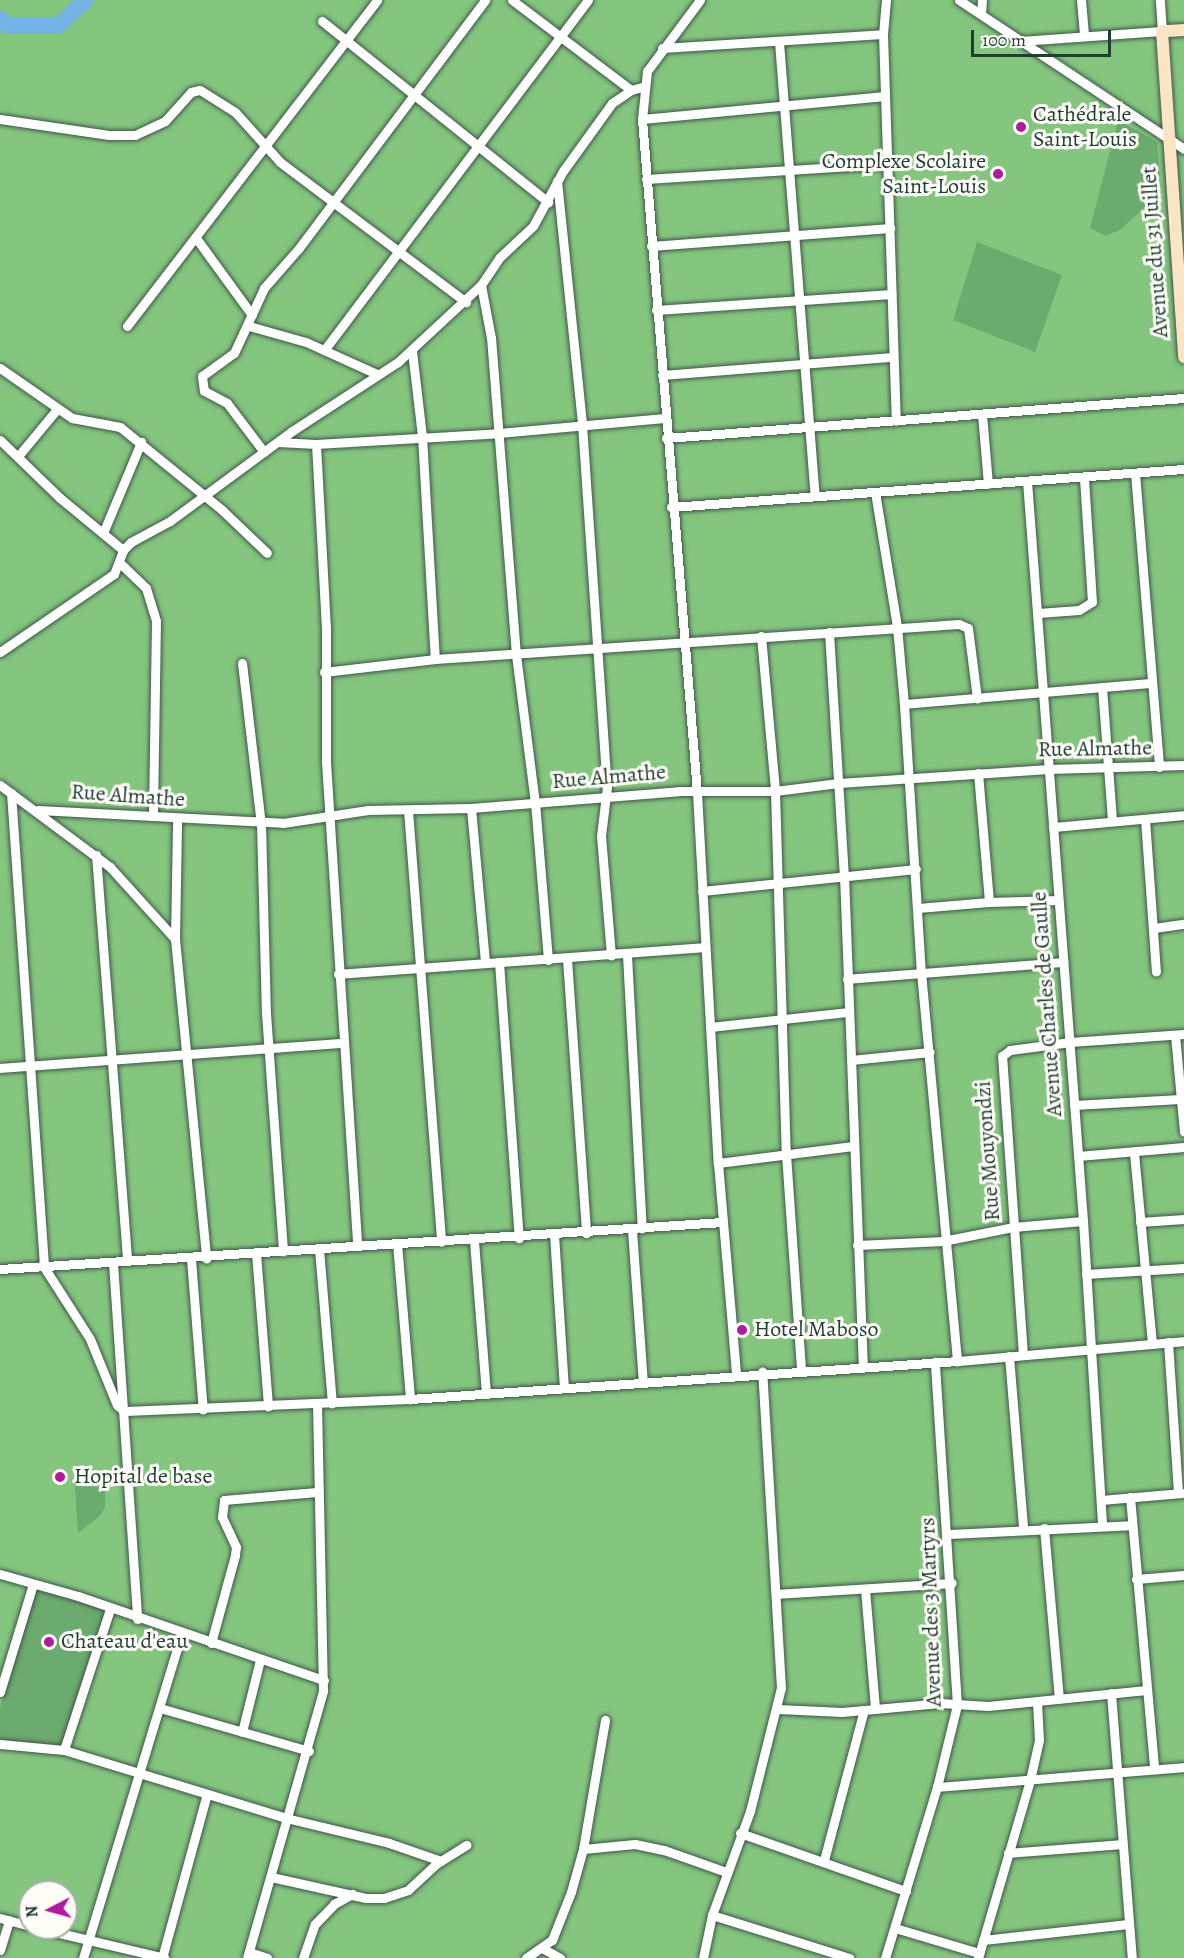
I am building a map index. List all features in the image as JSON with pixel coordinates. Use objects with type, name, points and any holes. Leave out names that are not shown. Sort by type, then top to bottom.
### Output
[{"type":"street","points":[[127,326],[196,238],[262,146],[346,44],[377,0]]},
{"type":"street","points":[[264,452],[227,403],[208,394],[201,384],[204,373],[234,353],[249,326],[264,288],[333,203],[485,0]]},
{"type":"street","points":[[512,0],[631,90]]},
{"type":"street","points":[[325,349],[588,0]]},
{"type":"street","points":[[700,0],[662,48],[642,87],[642,119],[671,507],[697,793],[722,1222],[736,1375]]},
{"type":"street","points":[[886,0],[883,34],[892,357],[896,420]]},
{"type":"street","points":[[959,0],[1184,149]]},
{"type":"street","points":[[981,14],[982,0]]},
{"type":"street","points":[[1081,0],[1084,35]]},
{"type":"street","name":"Avenue du 31 Juillet","points":[[1160,0],[1167,138],[1184,357]]},
{"type":"street","points":[[322,21],[346,44],[413,94],[548,202]]},
{"type":"street","points":[[1020,41],[1184,30]]},
{"type":"street","points":[[662,48],[883,34]]},
{"type":"street","points":[[779,42],[815,496]]},
{"type":"street","points":[[0,652],[114,574],[123,550],[278,441],[412,351],[466,302],[482,285],[501,257],[533,226],[548,202],[557,181],[612,103],[631,90],[642,87]]},
{"type":"street","points":[[0,119],[109,135],[135,135],[165,121],[197,90],[235,112],[262,146],[333,203],[466,302]]},
{"type":"street","points":[[642,119],[784,109],[885,96]]},
{"type":"street","points":[[646,179],[887,164]]},
{"type":"street","points":[[557,181],[582,424],[604,796],[601,836],[611,956]]},
{"type":"street","points":[[651,246],[890,228]]},
{"type":"street","points":[[196,238],[252,315]]},
{"type":"street","points":[[482,285],[499,433],[516,655],[535,803],[548,960]]},
{"type":"street","points":[[656,310],[891,294]]},
{"type":"street","points":[[249,326],[325,349],[376,374]]},
{"type":"street","points":[[412,351],[422,436],[435,659]]},
{"type":"street","points":[[662,375],[892,357]]},
{"type":"street","points":[[0,368],[57,409],[80,420],[120,428],[141,442],[267,553]]},
{"type":"street","points":[[666,438],[1184,398]]},
{"type":"street","points":[[19,455],[57,409]]},
{"type":"street","points":[[982,414],[988,484]]},
{"type":"street","points":[[278,441],[316,444],[499,433],[664,418]]},
{"type":"street","points":[[0,440],[19,455],[60,498],[123,550]]},
{"type":"street","points":[[104,533],[141,442]]},
{"type":"street","points":[[316,444],[326,627],[324,672],[338,974],[357,1245]]},
{"type":"street","points":[[671,507],[1184,469]]},
{"type":"street","points":[[1135,473],[1159,767]]},
{"type":"street","points":[[1038,613],[1079,610],[1092,602],[1084,477]]},
{"type":"street","name":"Avenue Charles de Gaulle","points":[[1027,481],[1083,1221],[1089,1348],[1102,1525]]},
{"type":"street","points":[[874,492],[897,627],[911,779],[921,972],[930,1052],[943,1241],[957,1361]]},
{"type":"street","points":[[120,563],[146,588],[156,621],[153,816]]},
{"type":"street","points":[[324,672],[435,659],[516,655],[682,641],[897,627],[967,626],[977,698]]},
{"type":"street","points":[[829,632],[844,875],[857,1245],[864,1367]]},
{"type":"street","points":[[761,636],[775,791],[786,1154],[801,1371]]},
{"type":"street","points":[[242,663],[261,824],[268,1048],[283,1251]]},
{"type":"street","points":[[904,704],[1152,683]]},
{"type":"street","points":[[1102,687],[1112,820]]},
{"type":"street","name":"Rue Almathe","points":[[38,810],[261,824],[331,814],[471,808],[604,796],[775,791],[839,783],[978,773],[1184,765]]},
{"type":"street","points":[[978,773],[989,902]]},
{"type":"street","points":[[0,785],[38,810],[96,855],[175,939]]},
{"type":"street","points":[[11,793],[44,1267],[90,1339],[117,1405],[124,1411],[203,1410],[410,1399],[762,1372],[957,1361],[1184,1341]]},
{"type":"street","points":[[471,808],[485,962]]},
{"type":"street","points":[[408,810],[422,968],[441,1242]]},
{"type":"street","points":[[1053,827],[1184,815]]},
{"type":"street","points":[[177,819],[176,972],[188,1056],[206,1258]]},
{"type":"street","points":[[1145,819],[1156,972]]},
{"type":"street","points":[[96,855],[127,1261]]},
{"type":"street","points":[[702,891],[916,869]]},
{"type":"street","points":[[918,908],[989,902],[1058,900]]},
{"type":"street","points":[[1154,928],[1184,924]]},
{"type":"street","points":[[338,974],[485,962],[627,955],[705,947]]},
{"type":"street","points":[[627,955],[642,1229]]},
{"type":"street","points":[[567,959],[586,1233]]},
{"type":"street","points":[[499,962],[519,1238]]},
{"type":"street","points":[[848,979],[1064,962]]},
{"type":"street","points":[[710,1027],[783,1017],[849,1012]]},
{"type":"street","points":[[1179,1035],[1180,1099],[1184,1132]]},
{"type":"street","name":"Rue Mouyondzi","points":[[1023,1355],[1002,1056],[1010,1050],[1070,1042],[1179,1035]]},
{"type":"street","points":[[0,1068],[111,1062],[342,1043]]},
{"type":"street","points":[[851,1060],[930,1052]]},
{"type":"street","points":[[1074,1106],[1180,1099]]},
{"type":"street","points":[[718,1162],[853,1146]]},
{"type":"street","points":[[1078,1156],[1184,1147]]},
{"type":"street","points":[[1134,1153],[1143,1270],[1152,1343]]},
{"type":"street","points":[[1140,1222],[1184,1218]]},
{"type":"street","points":[[857,1245],[943,1241],[1013,1227],[1083,1221]]},
{"type":"street","points":[[0,1269],[206,1258],[357,1245],[474,1241],[722,1222]]},
{"type":"street","points":[[632,1230],[643,1382]]},
{"type":"street","points":[[554,1234],[564,1388]]},
{"type":"street","points":[[474,1241],[486,1392]]},
{"type":"street","points":[[397,1243],[410,1399]]},
{"type":"street","points":[[319,1249],[332,1403]]},
{"type":"street","points":[[256,1253],[268,1407]]},
{"type":"street","points":[[191,1259],[203,1410]]},
{"type":"street","points":[[113,1263],[137,1619]]},
{"type":"street","points":[[1086,1274],[1184,1268]]},
{"type":"street","points":[[1101,1500],[1181,1493],[1168,1342]]},
{"type":"street","points":[[1009,1356],[1023,1528]]},
{"type":"street","name":"Avenue des 3 Martyrs","points":[[885,1958],[937,1787],[957,1705],[949,1534],[935,1362]]},
{"type":"street","points":[[703,1958],[712,1915],[778,1709],[781,1672],[762,1372]]},
{"type":"street","points":[[267,1958],[248,1955],[286,1818],[309,1751],[324,1680],[317,1492],[317,1404]]},
{"type":"street","points":[[211,1643],[236,1555],[222,1517],[224,1500],[317,1492]]},
{"type":"street","points":[[1130,1497],[1154,1767]]},
{"type":"street","points":[[949,1534],[1023,1528],[1131,1525]]},
{"type":"street","points":[[1044,1528],[1059,1698]]},
{"type":"street","points":[[1,1573],[324,1680]]},
{"type":"street","points":[[1136,1580],[1184,1575]]},
{"type":"street","points":[[776,1594],[952,1583]]},
{"type":"street","points":[[0,1692],[33,1584]]},
{"type":"street","points":[[864,1589],[875,1709]]},
{"type":"street","points":[[64,1750],[110,1609]]},
{"type":"street","points":[[83,1958],[182,1633]]},
{"type":"street","points":[[242,1732],[260,1660]]},
{"type":"street","points":[[778,1709],[864,1710],[957,1705],[988,1706],[1146,1690]]},
{"type":"street","points":[[1111,1693],[1131,1958]]},
{"type":"street","points":[[895,1928],[979,1956],[1030,1780],[1039,1740],[1036,1701]]},
{"type":"street","points":[[159,1708],[309,1751]]},
{"type":"street","points":[[824,1860],[864,1710]]},
{"type":"street","points":[[526,1958],[552,1940],[558,1926],[583,1849],[605,1720]]},
{"type":"street","points":[[0,1744],[64,1750],[286,1818],[389,1843],[441,1861]]},
{"type":"street","points":[[937,1787],[1154,1767],[1184,1767]]},
{"type":"street","points":[[78,1939],[163,1958],[207,1794]]},
{"type":"street","points":[[740,1833],[824,1860],[906,1891]]},
{"type":"street","points":[[583,1849],[635,1844],[664,1850],[726,1872]]},
{"type":"street","points":[[1008,1852],[1122,1844]]},
{"type":"street","points":[[271,1877],[375,1898],[398,1894],[418,1883],[441,1861],[466,1845]]},
{"type":"street","points":[[303,1958],[315,1924],[334,1904],[352,1894]]},
{"type":"street","points":[[712,1915],[849,1958]]},
{"type":"street","points":[[0,1950],[5,1919]]},
{"type":"street","points":[[984,1940],[1128,1924]]},
{"type":"street","points":[[542,1948],[560,1958]]},
{"type":"green space","points":[[0,0],[1184,0],[1184,1958],[0,1958]]},
{"type":"green space","points":[[1118,120],[1157,142],[1161,193],[1121,229],[1106,236],[1090,228]]},
{"type":"green space","points":[[977,242],[1062,275],[1035,352],[953,320]]},
{"type":"green space","points":[[75,1486],[105,1487],[105,1507],[100,1516],[78,1533]]},
{"type":"green space","points":[[35,1587],[107,1611],[62,1747],[0,1740],[0,1708]]},
{"type":"waterway","points":[[0,19],[6,25],[59,25],[86,0]]},
{"type":"place","name":"Cathédrale Saint-Louis","points":[[1021,127]]},
{"type":"place","name":"Complexe Scolaire Saint-Louis","points":[[998,174]]},
{"type":"place","name":"Hotel Maboso","points":[[742,1330]]},
{"type":"place","name":"Hopital de base","points":[[60,1477]]},
{"type":"place","name":"Chateau d'eau","points":[[49,1642]]}]
